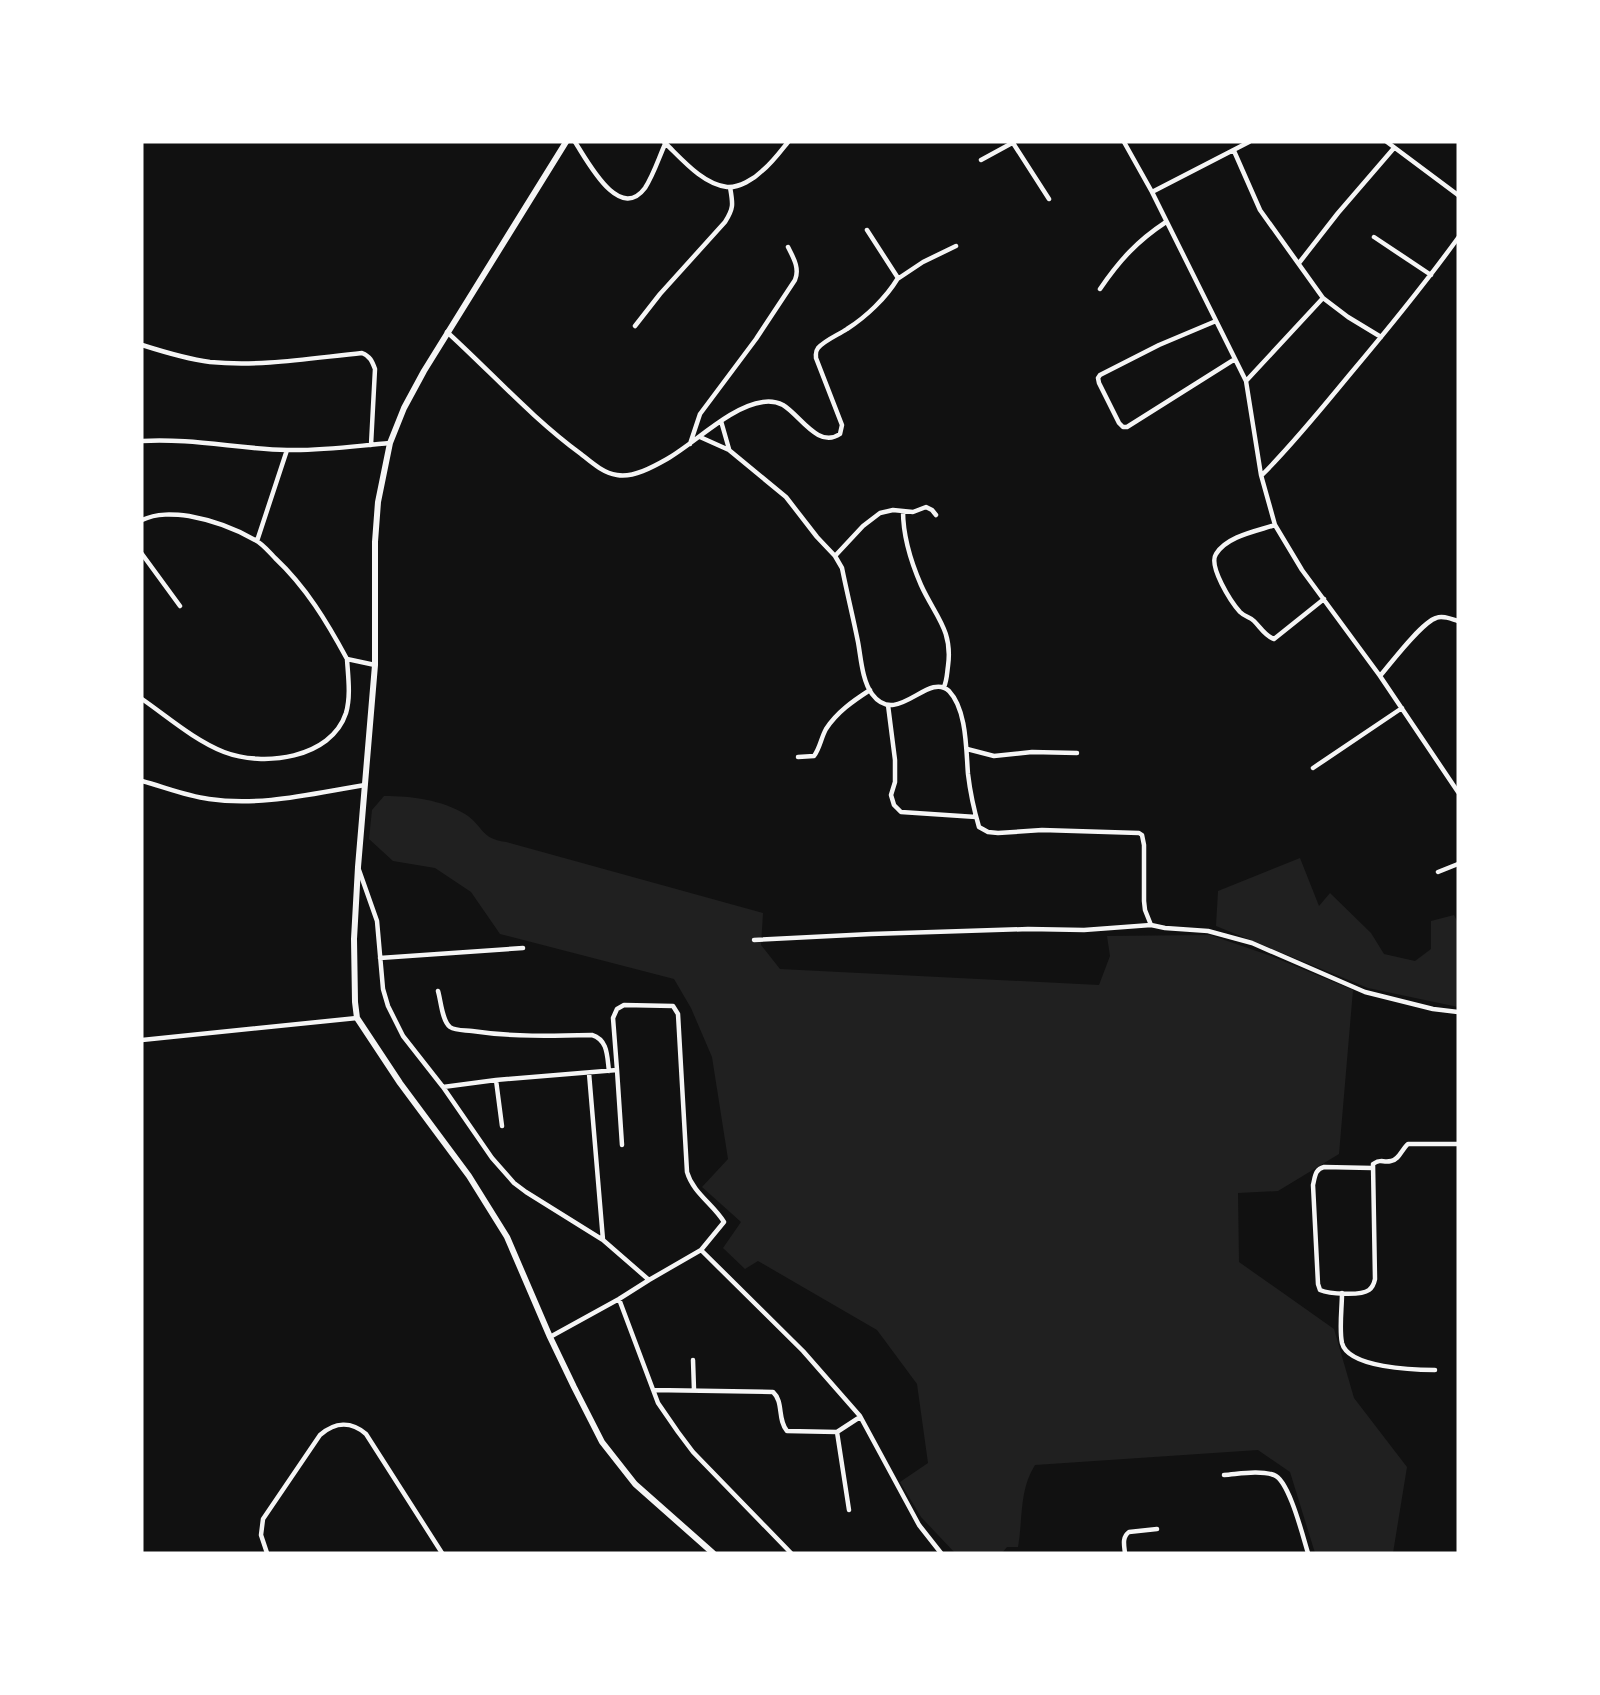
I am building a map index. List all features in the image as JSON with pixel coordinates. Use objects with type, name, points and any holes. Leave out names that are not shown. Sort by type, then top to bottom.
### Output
[{"type":"street","points":[[566,142],[446,332],[404,408],[390,443],[378,502],[375,541],[375,665],[358,867],[355,1002],[357,1018],[400,1083],[469,1176],[507,1237],[573,1387],[602,1442],[635,1484],[713,1553]]},
{"type":"street","points":[[575,142],[605,187],[625,198],[635,197],[644,188],[666,142],[699,174],[730,187],[746,182],[762,172],[788,142]]},
{"type":"street","points":[[981,160],[1014,142],[1049,200]]},
{"type":"street","points":[[1124,142],[1152,192],[1245,380],[1261,475],[1275,525],[1302,570],[1380,676],[1458,792]]},
{"type":"street","points":[[1152,192],[1249,142]]},
{"type":"street","points":[[1387,142],[1458,195]]},
{"type":"street","points":[[1299,262],[1394,148]]},
{"type":"street","points":[[1234,151],[1260,210],[1323,298],[1381,337]]},
{"type":"street","points":[[635,326],[660,293],[725,222],[733,204],[730,187]]},
{"type":"street","points":[[1100,289],[1124,255],[1166,222]]},
{"type":"street","points":[[867,230],[898,278]]},
{"type":"street","points":[[1374,237],[1431,275]]},
{"type":"street","points":[[1261,475],[1286,451],[1458,239]]},
{"type":"street","points":[[446,332],[564,442],[606,471],[619,476],[632,474],[658,464],[721,421],[755,404],[774,402],[786,406],[813,432],[831,438],[838,436],[842,422],[816,358],[816,351],[868,312],[898,278],[956,246]]},
{"type":"street","points":[[690,444],[700,414],[756,339],[795,280],[798,273],[788,247]]},
{"type":"street","points":[[1245,380],[1323,298]]},
{"type":"street","points":[[1216,321],[1159,345],[1100,375],[1099,383],[1119,423],[1127,427],[1235,359]]},
{"type":"street","points":[[142,345],[208,362],[282,361],[362,353],[373,362],[375,369],[371,445]]},
{"type":"street","points":[[721,421],[729,450]]},
{"type":"street","points":[[700,437],[729,450],[786,497],[835,556],[842,568],[863,668],[870,690],[877,699],[888,705],[904,702],[931,688],[944,687],[952,694],[964,724],[968,775],[979,827],[988,832],[1042,830],[1139,833],[1144,845],[1145,910],[1151,925]]},
{"type":"street","points":[[142,441],[204,442],[287,450],[328,450],[390,443]]},
{"type":"street","points":[[257,541],[287,450]]},
{"type":"street","points":[[835,556],[876,515],[887,511],[916,511],[926,507],[936,515]]},
{"type":"street","points":[[903,511],[903,529],[920,582],[949,640],[950,655],[944,687]]},
{"type":"street","points":[[142,520],[170,514],[202,518],[257,541],[302,587],[324,619],[347,659],[349,694],[346,713],[337,730],[325,741],[291,757],[270,760],[227,753],[205,743],[142,699]]},
{"type":"street","points":[[1275,525],[1227,543],[1216,552],[1213,559],[1217,573],[1238,610],[1253,620],[1270,638],[1275,639],[1324,599]]},
{"type":"street","points":[[142,554],[180,606]]},
{"type":"street","points":[[1380,676],[1433,619],[1443,617],[1458,621]]},
{"type":"street","points":[[347,659],[375,665]]},
{"type":"street","points":[[798,757],[814,756],[826,729],[853,701],[870,690]]},
{"type":"street","points":[[888,705],[895,760],[895,782],[891,795],[897,810],[976,817]]},
{"type":"street","points":[[1313,768],[1402,708]]},
{"type":"street","points":[[967,750],[994,756],[1032,752],[1077,753]]},
{"type":"street","points":[[142,781],[186,794],[239,801],[265,801],[366,785]]},
{"type":"street","points":[[1438,872],[1458,864]]},
{"type":"street","points":[[358,867],[374,912],[383,989],[403,1036],[443,1087],[492,1158],[514,1183],[603,1240],[649,1280]]},
{"type":"street","points":[[754,940],[1028,929],[1084,930],[1151,925],[1208,931],[1252,943],[1365,992],[1433,1009],[1458,1012]]},
{"type":"street","points":[[380,958],[523,948]]},
{"type":"street","points":[[438,991],[446,1022],[456,1029],[494,1034],[592,1035],[605,1043],[609,1071]]},
{"type":"street","points":[[550,1337],[701,1250],[724,1222],[696,1191],[687,1172],[678,1014],[676,1009],[669,1005],[624,1005],[617,1009],[613,1018],[622,1144]]},
{"type":"street","points":[[142,1040],[357,1018]]},
{"type":"street","points":[[443,1087],[617,1070]]},
{"type":"street","points":[[589,1073],[603,1240]]},
{"type":"street","points":[[496,1080],[502,1126]]},
{"type":"street","points":[[1372,1168],[1324,1167],[1315,1173],[1313,1185],[1318,1284],[1320,1290],[1327,1293],[1368,1291],[1376,1279],[1373,1164],[1395,1160],[1408,1144],[1458,1144]]},
{"type":"street","points":[[701,1250],[803,1351],[860,1416],[919,1525],[941,1553]]},
{"type":"street","points":[[1342,1293],[1342,1343],[1348,1352],[1392,1369],[1435,1370]]},
{"type":"street","points":[[619,1299],[658,1403],[693,1452],[791,1553]]},
{"type":"street","points":[[693,1360],[694,1390]]},
{"type":"street","points":[[653,1390],[773,1392],[780,1400],[782,1421],[787,1431],[838,1432],[860,1416]]},
{"type":"street","points":[[267,1553],[261,1535],[262,1518],[320,1435],[338,1424],[360,1428],[366,1434],[442,1553]]},
{"type":"street","points":[[838,1432],[849,1510]]},
{"type":"street","points":[[1224,1475],[1276,1475],[1285,1484],[1308,1553]]},
{"type":"street","points":[[1125,1553],[1126,1534],[1157,1529]]},
{"type":"shaded area","points":[[384,796],[436,802],[465,814],[491,838],[763,913],[761,945],[780,969],[1099,985],[1110,956],[1107,936],[1210,935],[1271,956],[1353,990],[1339,1154],[1278,1191],[1238,1193],[1239,1262],[1334,1329],[1354,1398],[1407,1467],[1393,1553],[1315,1553],[1290,1472],[1258,1450],[1035,1465],[1026,1484],[1018,1547],[1007,1547],[1002,1553],[955,1553],[921,1517],[900,1482],[928,1463],[917,1384],[877,1330],[758,1261],[745,1269],[723,1248],[741,1222],[702,1187],[728,1159],[712,1057],[691,1008],[674,979],[500,934],[471,892],[435,868],[393,861],[369,839],[372,810]]},
{"type":"shaded area","points":[[1300,858],[1319,906],[1330,893],[1371,933],[1384,954],[1415,961],[1431,949],[1431,921],[1454,915],[1458,923],[1458,1007],[1368,988],[1216,926],[1218,891]]}]
